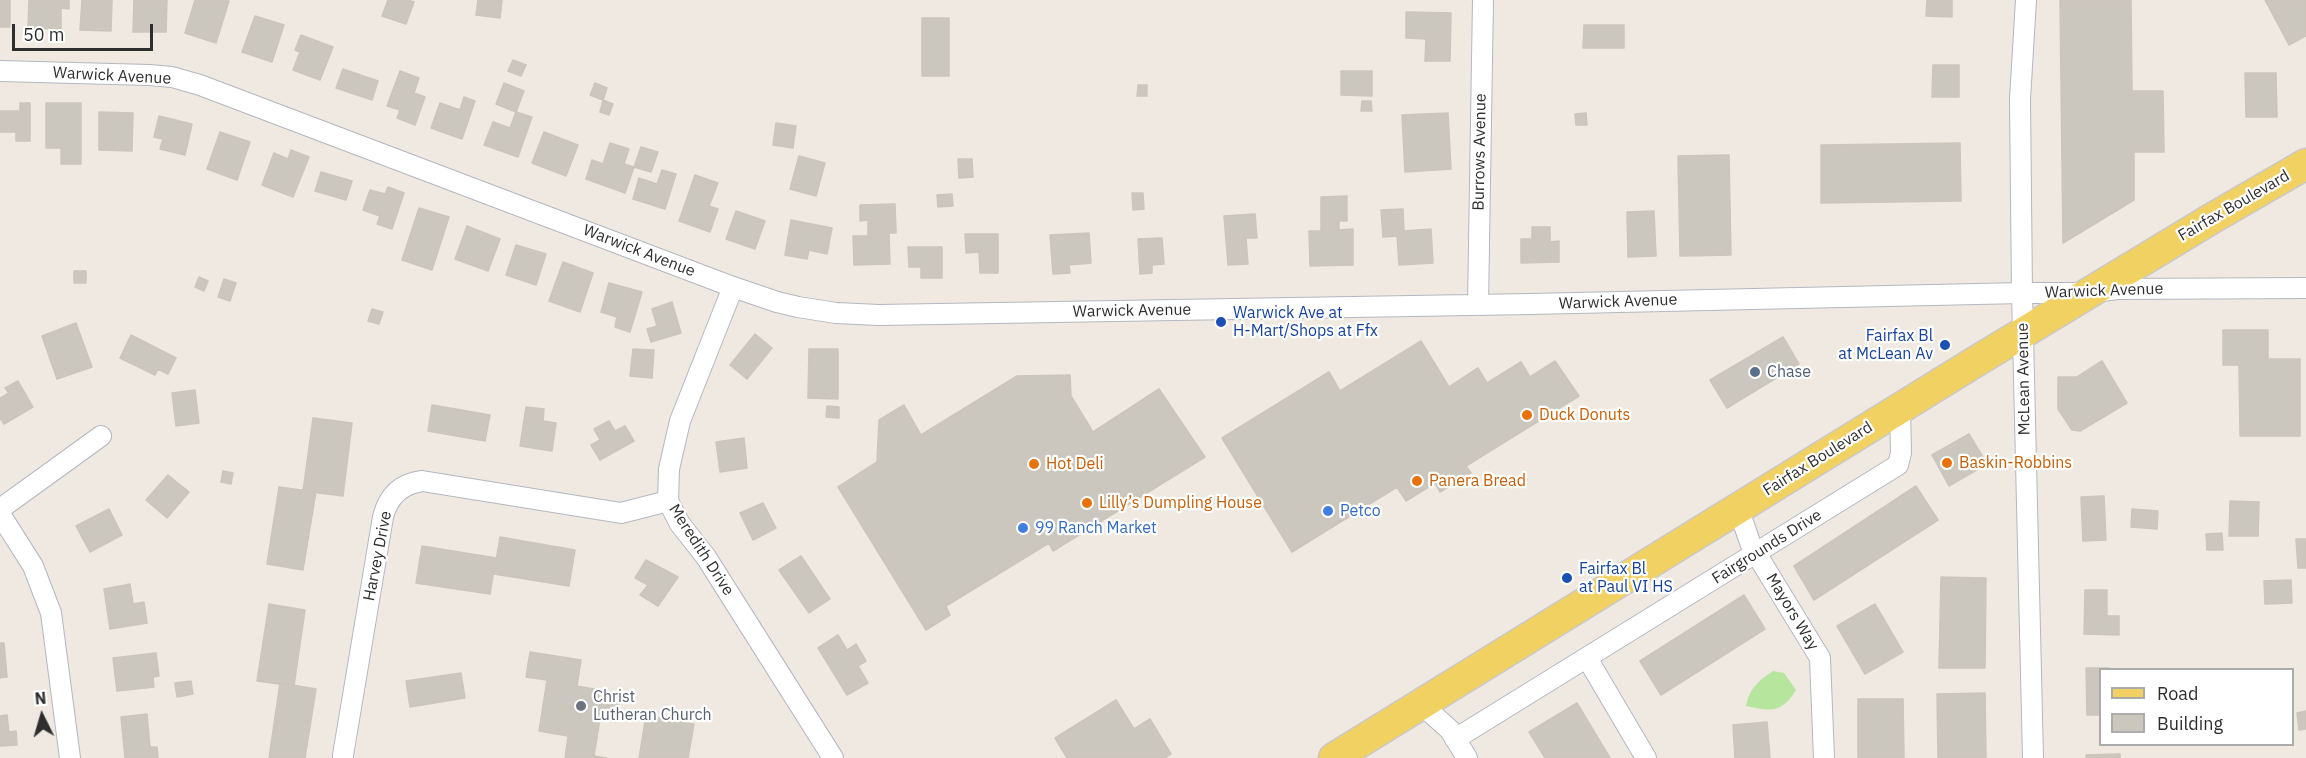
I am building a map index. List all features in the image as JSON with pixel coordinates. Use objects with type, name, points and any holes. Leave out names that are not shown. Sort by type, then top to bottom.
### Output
[{"type":"main road","name":"Fairfax Boulevard","points":[[1334,758],[2024,332],[2306,164]]},
{"type":"street","name":"Burrows Avenue","points":[[1478,305],[1483,0]]},
{"type":"street","name":"McLean Avenue","points":[[2026,0],[2020,99],[2022,293],[2033,758]]},
{"type":"street","name":"Warwick Avenue","points":[[0,71],[149,75],[172,77],[200,84],[733,287],[777,302],[836,313],[879,315],[1478,305],[2088,293],[2117,289],[2306,288]]},
{"type":"street","name":"Meredith Drive","points":[[733,287],[680,421],[669,469],[668,501],[680,524],[706,557],[833,758]]},
{"type":"street","name":"Fairgrounds Drive","points":[[1455,739],[1898,465],[1901,453],[1900,408]]},
{"type":"street","points":[[0,509],[101,436]]},
{"type":"street","name":"Harvey Drive","points":[[343,755],[383,518],[386,506],[394,493],[405,485],[422,481],[621,513],[668,501]]},
{"type":"street","name":"Mayors Way","points":[[1738,508],[1756,554],[1820,658],[1824,758]]},
{"type":"street","points":[[0,514],[33,566],[51,613],[70,758]]},
{"type":"street","points":[[1587,658],[1646,758]]},
{"type":"street","points":[[1421,704],[1450,730],[1467,758]]},
{"type":"green space","points":[[1773,671],[1784,673],[1796,690],[1791,698],[1775,709],[1746,706],[1755,686]]},
{"type":"building","points":[[0,0],[10,0],[10,27],[0,27]]},
{"type":"building","points":[[29,0],[69,0],[69,9],[61,8],[61,29],[28,28]]},
{"type":"building","points":[[82,0],[112,0],[111,31],[80,30]]},
{"type":"building","points":[[134,0],[167,0],[166,32],[133,32]]},
{"type":"building","points":[[195,0],[229,1],[216,43],[185,33]]},
{"type":"building","points":[[388,0],[414,2],[406,24],[382,16]]},
{"type":"building","points":[[478,0],[502,0],[500,18],[476,15]]},
{"type":"building","points":[[1927,0],[1952,0],[1952,17],[1926,16]]},
{"type":"building","points":[[2060,0],[2131,0],[2132,91],[2163,91],[2164,152],[2134,152],[2134,200],[2063,243]]},
{"type":"building","points":[[2265,0],[2306,0],[2306,36],[2289,45]]},
{"type":"building","points":[[1406,12],[1451,13],[1450,61],[1425,61],[1426,39],[1406,38]]},
{"type":"building","points":[[255,16],[284,25],[272,62],[242,52]]},
{"type":"building","points":[[922,18],[949,18],[949,76],[922,76]]},
{"type":"building","points":[[1584,25],[1624,25],[1624,48],[1583,48]]},
{"type":"building","points":[[301,35],[333,47],[320,80],[293,70],[300,52],[295,50]]},
{"type":"building","points":[[513,60],[526,65],[521,76],[508,71]]},
{"type":"building","points":[[1933,65],[1959,65],[1959,97],[1932,97]]},
{"type":"building","points":[[343,69],[378,81],[372,100],[336,88]]},
{"type":"building","points":[[400,71],[419,78],[414,93],[425,97],[415,125],[397,118],[400,110],[387,106]]},
{"type":"building","points":[[1341,71],[1372,71],[1372,96],[1341,95]]},
{"type":"building","points":[[2245,73],[2276,73],[2277,117],[2246,117]]},
{"type":"building","points":[[504,83],[524,91],[516,112],[496,104]]},
{"type":"building","points":[[595,83],[607,88],[603,100],[590,95]]},
{"type":"building","points":[[1138,85],[1147,85],[1147,96],[1137,96]]},
{"type":"building","points":[[464,97],[475,101],[462,139],[431,128],[440,103],[460,110]]},
{"type":"building","points":[[603,100],[613,104],[609,115],[600,112]]},
{"type":"building","points":[[1362,101],[1371,101],[1372,111],[1361,111]]},
{"type":"building","points":[[20,103],[30,103],[30,141],[16,141],[16,132],[0,132],[0,111],[20,111]]},
{"type":"building","points":[[46,103],[81,103],[81,164],[61,164],[61,148],[46,148]]},
{"type":"building","points":[[99,112],[133,113],[132,151],[99,150]]},
{"type":"building","points":[[516,112],[532,117],[518,157],[484,145],[493,122],[510,128]]},
{"type":"building","points":[[1448,113],[1451,169],[1405,172],[1402,115]]},
{"type":"building","points":[[1586,113],[1587,125],[1576,125],[1575,114]]},
{"type":"building","points":[[159,116],[192,124],[185,155],[160,149],[163,139],[154,137]]},
{"type":"building","points":[[776,123],[796,126],[793,148],[773,145]]},
{"type":"building","points":[[220,132],[250,142],[237,180],[207,169]]},
{"type":"building","points":[[544,132],[578,145],[566,176],[532,163]]},
{"type":"building","points":[[610,143],[629,149],[624,164],[634,167],[625,193],[586,179],[592,160],[603,164]]},
{"type":"building","points":[[1960,143],[1961,201],[1821,203],[1821,145]]},
{"type":"building","points":[[641,147],[658,152],[651,172],[634,167]]},
{"type":"building","points":[[291,150],[309,157],[293,197],[262,185],[274,153],[288,159]]},
{"type":"building","points":[[1729,155],[1731,255],[1680,256],[1678,156]]},
{"type":"building","points":[[799,156],[825,163],[816,196],[790,189]]},
{"type":"building","points":[[958,159],[972,159],[973,177],[959,178]]},
{"type":"building","points":[[662,170],[676,174],[665,209],[633,199],[639,178],[657,184]]},
{"type":"building","points":[[321,172],[352,181],[346,200],[315,191]]},
{"type":"building","points":[[695,175],[718,183],[709,206],[718,209],[710,232],[679,221]]},
{"type":"building","points":[[388,187],[404,193],[392,229],[377,224],[380,216],[363,210],[370,190],[385,194]]},
{"type":"building","points":[[1132,193],[1143,193],[1144,209],[1133,210]]},
{"type":"building","points":[[952,194],[953,206],[938,207],[937,195]]},
{"type":"building","points":[[1347,196],[1347,221],[1339,221],[1339,230],[1353,229],[1353,265],[1310,266],[1309,231],[1321,231],[1321,197]]},
{"type":"building","points":[[895,204],[896,233],[889,233],[890,264],[854,265],[853,236],[868,236],[868,220],[860,221],[860,205]]},
{"type":"building","points":[[419,208],[449,217],[432,270],[402,260]]},
{"type":"building","points":[[1403,209],[1404,231],[1431,229],[1433,263],[1399,265],[1397,236],[1383,237],[1381,210]]},
{"type":"building","points":[[736,211],[765,221],[755,249],[726,239]]},
{"type":"building","points":[[1654,211],[1656,256],[1628,257],[1627,212]]},
{"type":"building","points":[[1255,214],[1257,238],[1246,238],[1248,264],[1228,265],[1224,216]]},
{"type":"building","points":[[791,220],[832,228],[827,254],[809,250],[807,259],[785,255]]},
{"type":"building","points":[[467,226],[500,239],[488,271],[455,259]]},
{"type":"building","points":[[1532,227],[1550,227],[1550,242],[1559,241],[1559,262],[1521,263],[1521,239],[1532,239]]},
{"type":"building","points":[[1089,233],[1091,263],[1069,265],[1070,273],[1053,274],[1050,235]]},
{"type":"building","points":[[965,234],[998,234],[998,273],[980,273],[979,252],[966,253]]},
{"type":"building","points":[[1162,238],[1164,264],[1152,265],[1152,273],[1140,274],[1138,239]]},
{"type":"building","points":[[516,245],[546,254],[536,285],[506,275]]},
{"type":"building","points":[[908,247],[942,247],[942,278],[921,278],[921,267],[909,267]]},
{"type":"building","points":[[563,262],[593,273],[580,312],[549,301]]},
{"type":"building","points":[[74,271],[86,271],[86,283],[74,283]]},
{"type":"building","points":[[199,277],[208,281],[204,291],[195,287]]},
{"type":"building","points":[[224,279],[236,283],[230,301],[218,297]]},
{"type":"building","points":[[609,283],[642,292],[630,332],[615,327],[617,317],[601,312]]},
{"type":"building","points":[[672,302],[681,333],[651,342],[647,329],[657,326],[652,309]]},
{"type":"building","points":[[372,309],[383,312],[379,324],[368,321]]},
{"type":"building","points":[[76,323],[92,367],[57,379],[42,336]]},
{"type":"building","points":[[2223,330],[2268,330],[2268,359],[2300,359],[2300,436],[2240,436],[2239,365],[2223,365]]},
{"type":"building","points":[[755,334],[772,348],[747,379],[730,365]]},
{"type":"building","points":[[131,335],[176,358],[168,374],[158,369],[155,375],[120,358]]},
{"type":"building","name":"Chase","points":[[1783,337],[1799,364],[1727,408],[1710,380]]},
{"type":"building","points":[[1421,341],[1449,387],[1478,368],[1487,383],[1521,362],[1530,377],[1555,361],[1579,396],[1466,466],[1471,473],[1440,492],[1435,483],[1406,501],[1397,487],[1292,552],[1222,438],[1329,372],[1340,391]]},
{"type":"building","points":[[633,349],[654,350],[652,378],[630,376]]},
{"type":"building","points":[[809,349],[838,349],[838,399],[808,398]]},
{"type":"building","points":[[2102,361],[2127,403],[2080,431],[2072,430],[2058,409],[2058,377],[2077,377]]},
{"type":"building","points":[[1070,375],[1071,396],[1093,432],[1159,389],[1205,457],[1053,551],[1049,543],[946,606],[950,615],[926,630],[838,487],[877,462],[879,420],[904,405],[921,435],[1017,376]]},
{"type":"building","points":[[18,381],[33,407],[4,424],[0,418],[0,398],[9,393],[5,388]]},
{"type":"building","points":[[195,390],[199,423],[176,426],[172,393]]},
{"type":"building","points":[[432,405],[490,415],[485,441],[428,431]]},
{"type":"building","points":[[827,406],[839,407],[839,418],[826,417]]},
{"type":"building","points":[[526,407],[544,409],[543,421],[556,423],[552,451],[520,446]]},
{"type":"building","points":[[313,418],[352,423],[343,496],[303,491]]},
{"type":"building","points":[[609,421],[615,431],[625,426],[634,441],[600,460],[591,445],[600,440],[594,429]]},
{"type":"building","points":[[1969,434],[1987,464],[1949,486],[1932,455]]},
{"type":"building","points":[[744,438],[747,468],[720,472],[716,442]]},
{"type":"building","points":[[223,471],[233,473],[231,484],[221,482]]},
{"type":"building","points":[[168,475],[189,492],[167,518],[146,500]]},
{"type":"building","points":[[1916,486],[1938,520],[1814,600],[1794,566]]},
{"type":"building","points":[[279,487],[316,492],[303,570],[267,564]]},
{"type":"building","points":[[2104,496],[2106,540],[2083,541],[2081,497]]},
{"type":"building","points":[[2230,501],[2259,502],[2258,536],[2229,536]]},
{"type":"building","points":[[763,503],[776,528],[753,540],[740,513]]},
{"type":"building","points":[[109,509],[122,535],[90,552],[76,526]]},
{"type":"building","points":[[2132,509],[2158,511],[2157,529],[2131,527]]},
{"type":"building","points":[[2222,533],[2223,550],[2207,550],[2206,534]]},
{"type":"building","points":[[500,537],[575,550],[569,586],[494,574]]},
{"type":"building","points":[[2296,539],[2306,539],[2306,568],[2298,568]]},
{"type":"building","points":[[422,546],[496,558],[490,594],[416,583]]},
{"type":"building","points":[[801,556],[830,599],[809,613],[779,570]]},
{"type":"building","points":[[646,560],[678,577],[658,606],[640,595],[648,585],[635,578]]},
{"type":"building","points":[[1941,577],[1986,578],[1985,668],[1939,668]]},
{"type":"building","points":[[2291,580],[2292,603],[2265,604],[2264,581]]},
{"type":"building","points":[[130,584],[133,604],[144,602],[147,623],[110,629],[104,589]]},
{"type":"building","points":[[2085,590],[2107,590],[2107,616],[2119,616],[2119,635],[2084,634]]},
{"type":"building","points":[[1744,595],[1765,629],[1661,695],[1640,661]]},
{"type":"building","points":[[269,604],[305,610],[294,686],[257,681]]},
{"type":"building","points":[[1875,604],[1903,652],[1865,674],[1837,626]]},
{"type":"building","points":[[838,635],[847,650],[856,644],[866,661],[858,666],[868,683],[847,695],[818,648]]},
{"type":"building","points":[[0,643],[4,643],[7,677],[0,678]]},
{"type":"building","name":"Christ Lutheran Church","points":[[530,652],[581,660],[577,686],[621,694],[616,722],[600,719],[594,756],[607,758],[565,758],[568,736],[539,731],[547,680],[526,677]]},
{"type":"building","points":[[156,653],[159,676],[153,677],[154,687],[117,691],[113,658]]},
{"type":"building","points":[[2086,668],[2099,668],[2099,715],[2087,715]]},
{"type":"building","points":[[461,673],[465,698],[410,707],[406,681]]},
{"type":"building","points":[[191,681],[193,694],[177,697],[175,683]]},
{"type":"building","points":[[280,683],[316,689],[305,758],[269,758]]},
{"type":"building","points":[[1985,693],[1986,758],[1938,758],[1937,694]]},
{"type":"building","points":[[1858,699],[1903,699],[1904,758],[1858,758]]},
{"type":"building","points":[[1116,700],[1134,729],[1150,719],[1171,754],[1165,758],[1067,758],[1055,738]]},
{"type":"building","points":[[1577,703],[1610,758],[1545,758],[1529,732]]},
{"type":"building","points":[[2306,711],[2306,729],[2299,730],[2297,713]]},
{"type":"building","points":[[147,714],[150,747],[157,747],[158,758],[125,758],[121,717]]},
{"type":"building","points":[[7,715],[9,732],[16,731],[17,745],[0,746],[0,716]]},
{"type":"building","name":"Christ Lutheran Church","points":[[646,716],[694,724],[688,758],[639,758]]},
{"type":"building","points":[[1767,722],[1770,758],[1735,758],[1733,725]]},
{"type":"building","points":[[2120,754],[2120,758],[2086,758],[2086,755]]},
{"type":"place","name":"Warwick Ave at H-Mart/Shops at Ffx","points":[[1221,322]]},
{"type":"place","name":"Fairfax Bl at McLean Av","points":[[1945,345]]},
{"type":"place","name":"Chase","points":[[1755,372]]},
{"type":"place","name":"Duck Donuts","points":[[1527,415]]},
{"type":"place","name":"Baskin-Robbins","points":[[1947,463]]},
{"type":"place","name":"Hot Deli","points":[[1034,464]]},
{"type":"place","name":"Panera Bread","points":[[1417,481]]},
{"type":"place","name":"Lilly’s Dumpling House","points":[[1087,503]]},
{"type":"place","name":"Petco","points":[[1328,511]]},
{"type":"place","name":"99 Ranch Market","points":[[1023,528]]},
{"type":"place","name":"Fairfax Bl at Paul VI HS","points":[[1567,578]]},
{"type":"place","name":"Christ Lutheran Church","points":[[581,706]]}]
